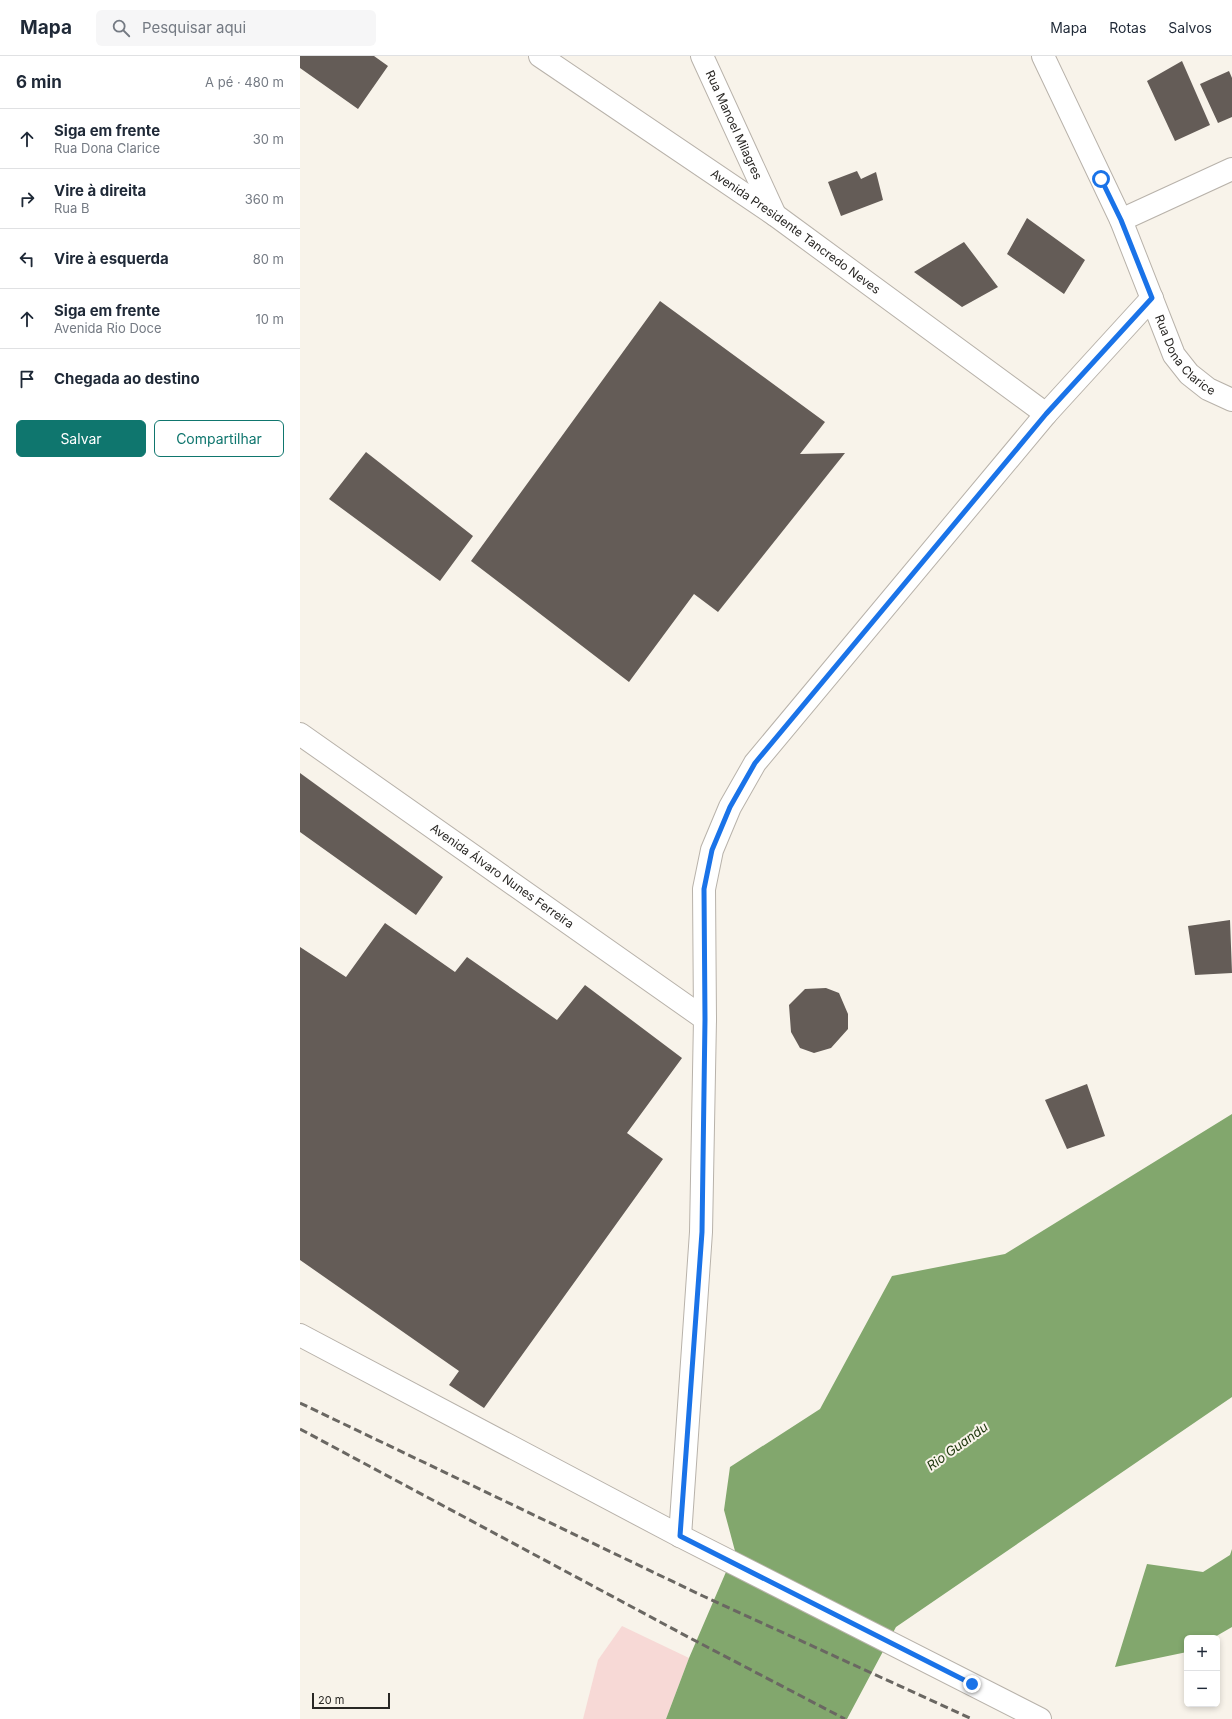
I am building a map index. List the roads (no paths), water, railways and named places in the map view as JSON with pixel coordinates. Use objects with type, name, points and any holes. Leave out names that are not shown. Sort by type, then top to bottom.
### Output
[{"type":"street","name":"Avenida Presidente Tancredo Neves","points":[[540,56],[775,215],[1046,414]]},
{"type":"street","name":"Rua Manoel Milagres","points":[[702,56],[775,215]]},
{"type":"street","name":"Rua Dona Clarice","points":[[1043,56],[1121,220],[1174,355],[1189,374],[1208,388],[1232,400]]},
{"type":"street","points":[[1121,220],[1232,169]]},
{"type":"street","points":[[680,1536],[702,1232],[705,1019],[704,889],[712,850],[730,807],[755,763],[1046,414],[1152,298]]},
{"type":"street","name":"Avenida Álvaro Nunes Ferreira","points":[[300,734],[705,1019]]},
{"type":"street","points":[[300,1336],[716,1555],[1040,1719]]},
{"type":"water","name":"Rio Guandu","points":[[1232,1114],[1232,1397],[896,1627],[847,1719],[666,1719],[689,1658],[735,1551],[724,1510],[730,1467],[820,1409],[892,1276],[1005,1254]]},
{"type":"water","points":[[1232,1549],[1232,1627],[1218,1635],[1184,1635],[1184,1653],[1115,1667],[1147,1564],[1203,1572],[1230,1555]]},
{"type":"railway","points":[[300,1403],[703,1596],[972,1719]]},
{"type":"railway","points":[[300,1429],[690,1638],[845,1719]]}]
